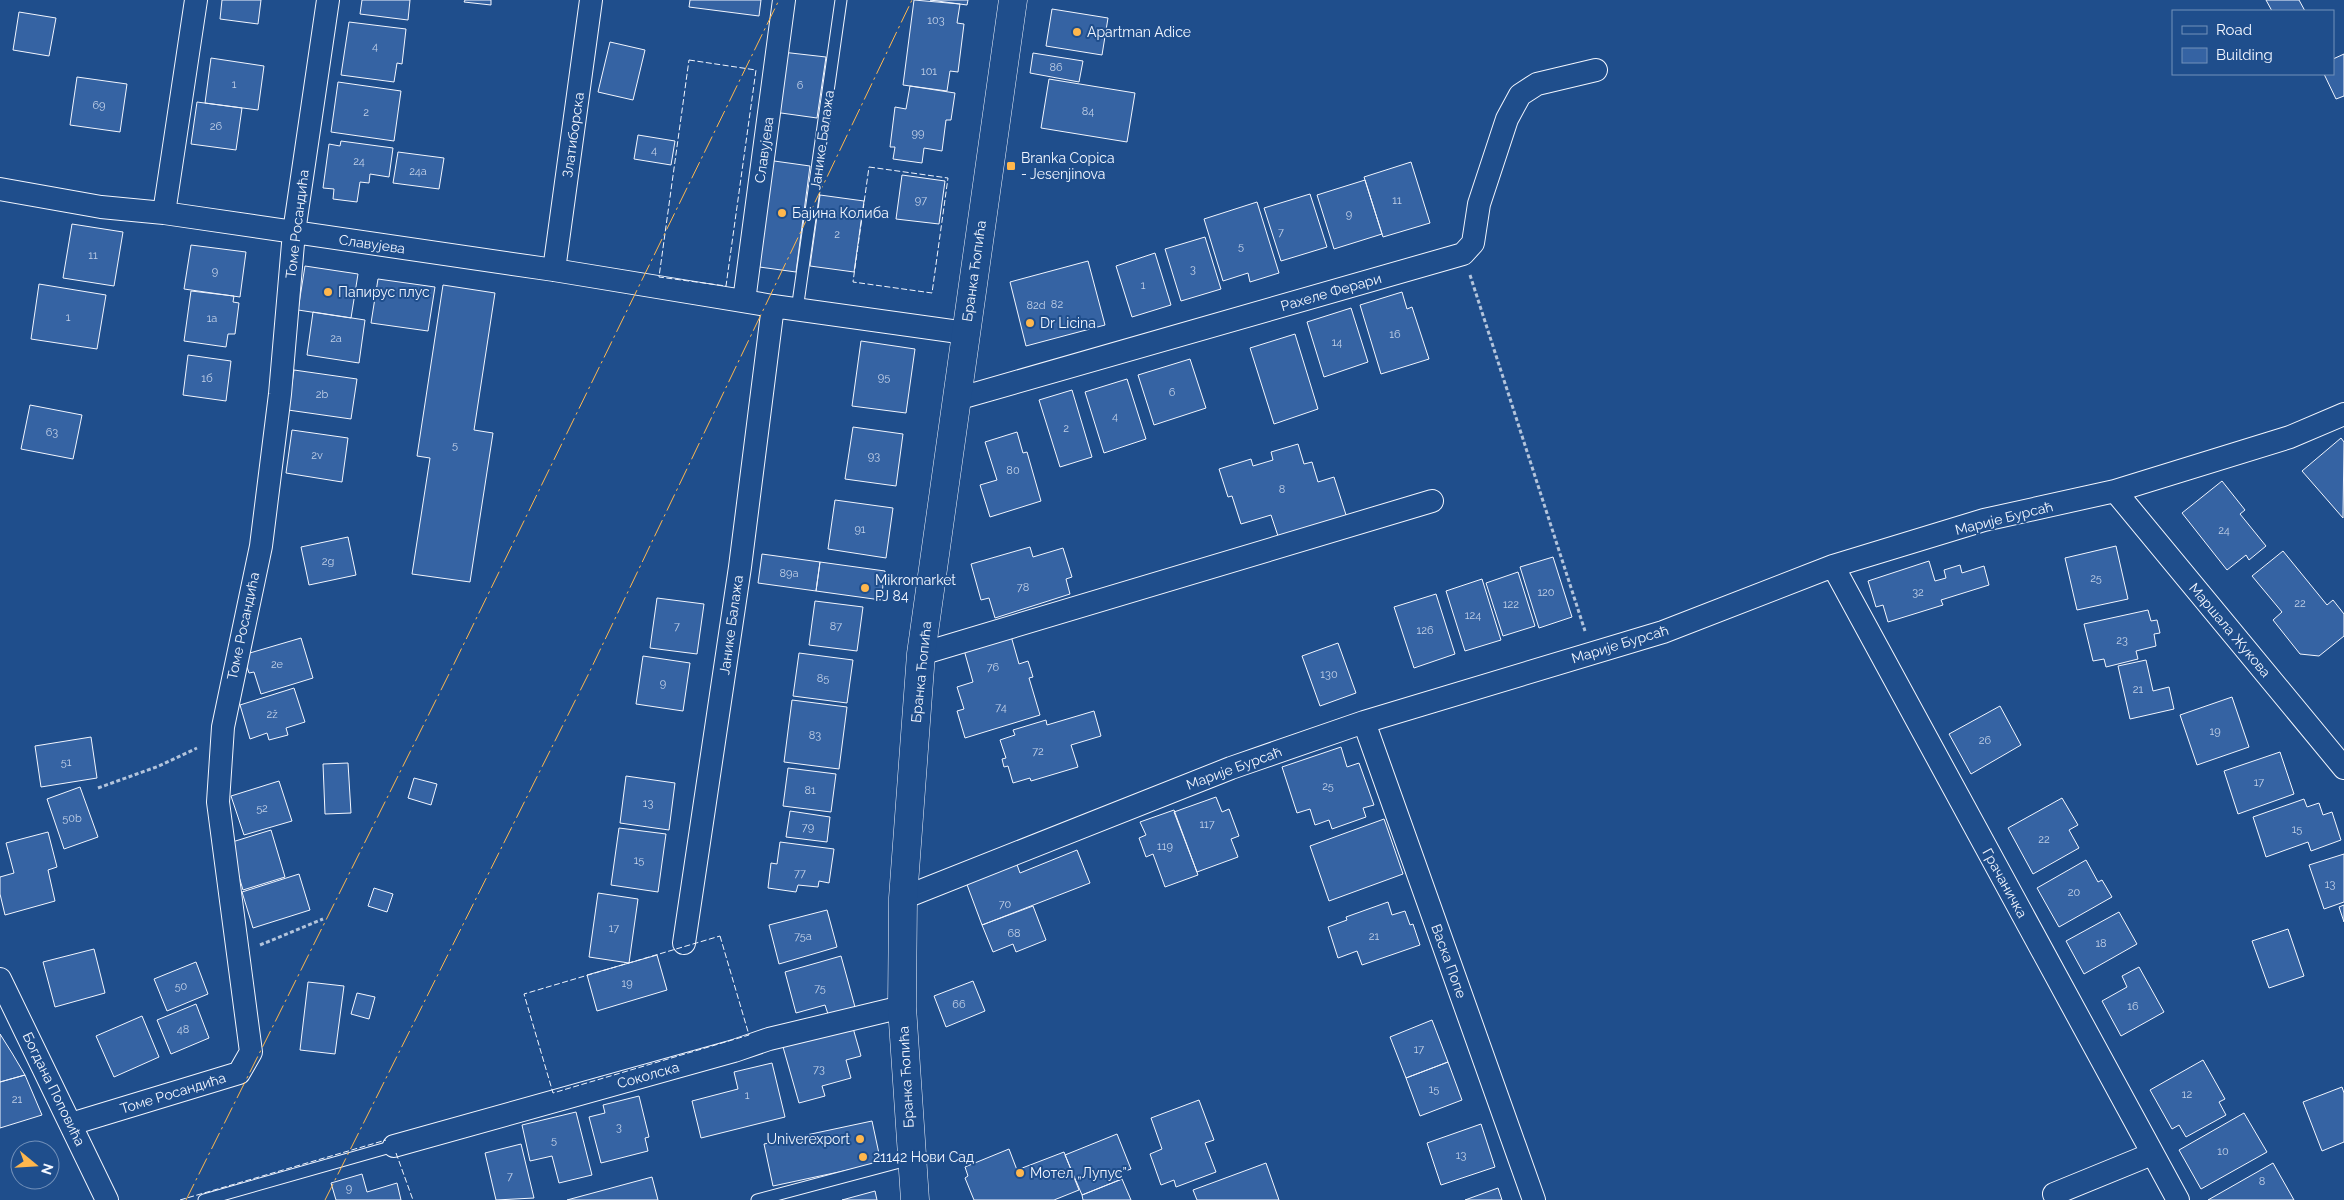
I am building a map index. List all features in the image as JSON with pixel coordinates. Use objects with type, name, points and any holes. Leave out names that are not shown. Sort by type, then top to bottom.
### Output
[{"type":"street","points":[[164,213],[196,0]]},
{"type":"street","name":"Томе Росандића","points":[[70,1124],[239,1073],[251,1052],[218,802],[222,727],[261,546],[280,394],[294,232],[328,0]]},
{"type":"street","name":"Златиборска","points":[[554,270],[591,0]]},
{"type":"street","name":"Славујева","points":[[744,301],[784,0]]},
{"type":"street","name":"Бранка Ћопића","points":[[915,1200],[902,1007],[903,898],[921,654],[1013,0]]},
{"type":"street","points":[[1463,254],[1473,243],[1478,204],[1506,120],[1520,95],[1537,84],[1596,70]]},
{"type":"street","name":"Славујева","points":[[0,189],[101,207],[164,213],[554,270],[798,310],[966,332]]},
{"type":"street","name":"Рахеле Ферари","points":[[958,399],[1463,254]]},
{"type":"street","name":"Јанике Балажа","points":[[684,943],[740,567],[773,306]]},
{"type":"street","name":"Марије Бурсаћ","points":[[903,898],[1231,768],[1364,722],[1663,632],[1833,566],[1984,520],[2116,492],[2290,437],[2344,414]]},
{"type":"street","name":"Маршала Жукова","points":[[2116,492],[2344,768]]},
{"type":"street","points":[[921,654],[1432,501]]},
{"type":"street","name":"Грачаничка","points":[[1833,566],[2178,1200]]},
{"type":"street","name":"Васка Попе","points":[[1364,722],[1534,1200]]},
{"type":"street","name":"Богдана Поповића","points":[[0,979],[107,1200]]},
{"type":"street","name":"Соколска","points":[[394,1146],[734,1051],[769,1039],[902,1007]]},
{"type":"street","points":[[2054,1194],[2152,1154]]},
{"type":"lane","name":"Јанике Балажа","points":[[798,310],[841,0]]},
{"type":"lane","points":[[204,1200],[394,1146]]},
{"type":"lane","points":[[757,1200],[911,1159]]},
{"type":"path","points":[[1463,254],[1592,653]]},
{"type":"path","points":[[98,788],[159,766],[204,745],[222,727]]},
{"type":"path","points":[[238,954],[323,919]]},
{"type":"building","points":[[222,0],[261,0],[258,24],[220,19]]},
{"type":"building","points":[[362,0],[410,0],[408,20],[360,14]]},
{"type":"building","points":[[465,0],[491,0],[491,5],[464,2]]},
{"type":"building","points":[[690,0],[761,0],[759,16],[689,7]]},
{"type":"building","points":[[914,0],[960,4],[957,23],[964,24],[958,72],[950,71],[947,91],[903,85]]},
{"type":"building","points":[[930,0],[968,0],[967,5]]},
{"type":"building","points":[[2266,0],[2299,0],[2304,10],[2271,10]]},
{"type":"building","name":"Apartman Adice","points":[[1052,9],[1108,18],[1102,55],[1046,46]]},
{"type":"building","points":[[19,12],[56,18],[49,56],[13,50]]},
{"type":"building","points":[[349,22],[406,29],[402,64],[397,63],[394,82],[341,75]]},
{"type":"building","points":[[610,42],[645,50],[633,100],[598,92]]},
{"type":"building","points":[[782,52],[826,57],[817,118],[774,112]]},
{"type":"building","points":[[1033,53],[1083,61],[1079,82],[1030,73]]},
{"type":"building","points":[[2344,54],[2344,96],[2336,99],[2324,75],[2334,75],[2334,59]]},
{"type":"building","points":[[211,58],[264,66],[258,110],[205,103]]},
{"type":"building","points":[[77,77],[127,84],[120,132],[70,125]]},
{"type":"building","points":[[1049,79],[1135,93],[1127,142],[1041,128]]},
{"type":"building","points":[[338,82],[401,91],[394,141],[331,132]]},
{"type":"building","points":[[910,86],[955,93],[951,120],[946,120],[942,151],[924,148],[922,163],[893,159],[895,147],[890,147],[895,107],[906,109]]},
{"type":"building","points":[[197,102],[242,108],[236,150],[191,144]]},
{"type":"building","points":[[638,135],[675,141],[671,165],[634,159]]},
{"type":"building","points":[[341,141],[393,148],[389,177],[370,174],[369,183],[360,182],[357,202],[333,199],[334,189],[323,188],[329,144],[340,146]]},
{"type":"building","points":[[398,152],[444,158],[439,189],[393,183]]},
{"type":"building","name":"Бајина Колиба","points":[[767,160],[810,166],[796,272],[752,266]]},
{"type":"building","points":[[1411,162],[1430,223],[1383,237],[1364,177]]},
{"type":"building","points":[[902,175],[945,181],[939,224],[896,219]]},
{"type":"building","points":[[1365,180],[1382,234],[1334,249],[1317,195]]},
{"type":"building","points":[[1310,194],[1327,247],[1281,261],[1264,208]]},
{"type":"building","points":[[820,195],[864,201],[854,272],[810,266]]},
{"type":"building","points":[[1257,202],[1279,273],[1250,282],[1248,273],[1223,281],[1204,219]]},
{"type":"building","points":[[72,224],[123,232],[114,286],[63,278]]},
{"type":"building","points":[[1205,237],[1221,289],[1181,301],[1165,249]]},
{"type":"building","points":[[191,245],[246,252],[240,297],[184,289]]},
{"type":"building","points":[[1155,253],[1171,305],[1132,317],[1116,266]]},
{"type":"building","points":[[1088,261],[1105,325],[1026,346],[1010,282]]},
{"type":"building","name":"Папирус плус","points":[[305,266],[358,274],[351,318],[298,310]]},
{"type":"building","points":[[378,279],[435,287],[428,331],[371,323]]},
{"type":"building","points":[[39,284],[106,295],[97,349],[31,339]]},
{"type":"building","points":[[443,285],[495,293],[474,430],[493,433],[470,582],[412,574],[430,458],[417,456]]},
{"type":"building","points":[[191,291],[234,296],[233,302],[239,303],[235,334],[228,334],[226,347],[184,341]]},
{"type":"building","points":[[1402,292],[1407,309],[1412,307],[1429,359],[1381,374],[1360,305]]},
{"type":"building","points":[[1351,308],[1368,362],[1324,377],[1307,322]]},
{"type":"building","points":[[313,312],[365,320],[359,363],[307,355]]},
{"type":"building","points":[[1295,334],[1318,409],[1274,424],[1250,348]]},
{"type":"building","points":[[861,341],[915,349],[906,413],[852,406]]},
{"type":"building","points":[[188,355],[231,361],[226,401],[183,395]]},
{"type":"building","points":[[1190,359],[1206,408],[1154,425],[1138,375]]},
{"type":"building","points":[[294,370],[357,379],[351,419],[288,410]]},
{"type":"building","points":[[1127,379],[1146,439],[1104,453],[1085,392]]},
{"type":"building","points":[[1072,390],[1092,457],[1060,467],[1039,400]]},
{"type":"building","points":[[30,405],[82,415],[73,459],[21,449]]},
{"type":"building","points":[[853,427],[903,434],[896,486],[845,479]]},
{"type":"building","points":[[292,430],[348,438],[342,482],[286,473]]},
{"type":"building","points":[[1017,432],[1023,453],[1027,452],[1041,501],[990,517],[980,485],[997,480],[985,442]]},
{"type":"building","points":[[2341,438],[2344,442],[2343,518],[2302,471]]},
{"type":"building","points":[[1298,444],[1304,464],[1312,462],[1318,482],[1334,477],[1347,518],[1279,539],[1271,515],[1241,524],[1232,496],[1228,497],[1219,469],[1251,459],[1253,466],[1273,460],[1271,452]]},
{"type":"building","points":[[2222,481],[2245,510],[2240,514],[2266,546],[2249,560],[2246,555],[2227,570],[2182,513]]},
{"type":"building","points":[[835,500],[893,508],[886,558],[828,549]]},
{"type":"building","points":[[348,537],[356,575],[309,585],[301,547]]},
{"type":"building","points":[[2116,546],[2128,599],[2077,610],[2065,558]]},
{"type":"building","points":[[1030,547],[1033,557],[1063,548],[1072,577],[1066,579],[1070,594],[995,618],[989,598],[981,600],[971,564]]},
{"type":"building","points":[[2283,551],[2327,605],[2333,600],[2344,614],[2344,636],[2319,656],[2300,654],[2273,620],[2282,612],[2252,576]]},
{"type":"building","points":[[762,554],[820,562],[816,591],[758,583]]},
{"type":"building","points":[[1553,557],[1572,617],[1539,628],[1520,567]]},
{"type":"building","points":[[1929,561],[1935,581],[1946,578],[1944,570],[1960,565],[1962,573],[1984,566],[1989,585],[1941,600],[1943,605],[1888,622],[1883,605],[1876,607],[1868,581]]},
{"type":"building","points":[[820,562],[885,571],[881,600],[816,591]]},
{"type":"building","points":[[1518,572],[1535,626],[1503,636],[1486,583]]},
{"type":"building","points":[[1482,579],[1501,640],[1465,651],[1446,591]]},
{"type":"building","points":[[1436,594],[1455,654],[1414,668],[1394,607]]},
{"type":"building","points":[[657,598],[704,604],[697,654],[650,648]]},
{"type":"building","points":[[815,601],[863,607],[857,651],[809,645]]},
{"type":"building","points":[[2148,610],[2151,621],[2157,620],[2160,633],[2154,634],[2156,646],[2136,651],[2138,659],[2106,667],[2104,659],[2093,661],[2084,624]]},
{"type":"building","points":[[1011,636],[1019,664],[1028,661],[1033,677],[1029,678],[1040,715],[965,738],[957,711],[964,709],[957,687],[973,682],[964,650]]},
{"type":"building","points":[[301,638],[313,678],[261,694],[254,672],[249,673],[243,655]]},
{"type":"building","points":[[1338,643],[1356,693],[1320,706],[1302,656]]},
{"type":"building","points":[[799,653],[853,660],[847,703],[793,696]]},
{"type":"building","points":[[643,656],[690,663],[683,711],[636,704]]},
{"type":"building","points":[[2146,660],[2153,691],[2169,687],[2174,709],[2130,719],[2118,666]]},
{"type":"building","points":[[294,688],[305,722],[286,728],[288,735],[269,740],[267,733],[250,739],[240,705]]},
{"type":"building","points":[[2232,697],[2249,747],[2197,765],[2180,715]]},
{"type":"building","points":[[792,700],[847,707],[839,769],[784,762]]},
{"type":"building","points":[[2000,706],[2021,745],[1971,774],[1949,734]]},
{"type":"building","points":[[1094,711],[1101,736],[1071,745],[1078,767],[1031,781],[1030,778],[1013,783],[1008,766],[1004,767],[1002,759],[1006,758],[1000,740],[1015,735],[1013,730],[1046,720],[1047,725]]},
{"type":"building","points":[[91,737],[97,778],[41,787],[35,746]]},
{"type":"building","points":[[1341,747],[1347,767],[1359,763],[1374,805],[1363,808],[1366,817],[1332,829],[1329,820],[1315,825],[1310,809],[1297,813],[1282,767]]},
{"type":"building","points":[[2280,752],[2294,794],[2238,814],[2224,771]]},
{"type":"building","points":[[348,763],[351,813],[325,814],[323,764]]},
{"type":"building","points":[[788,768],[836,774],[831,812],[783,806]]},
{"type":"building","points":[[626,776],[675,783],[669,830],[620,823]]},
{"type":"building","points":[[414,778],[437,784],[431,805],[408,798]]},
{"type":"building","points":[[279,781],[292,821],[244,835],[231,796]]},
{"type":"building","points":[[80,787],[98,837],[64,849],[47,799]]},
{"type":"building","points":[[1216,797],[1222,812],[1229,809],[1239,836],[1231,839],[1238,857],[1197,872],[1174,812]]},
{"type":"building","points":[[2062,798],[2078,825],[2069,830],[2079,848],[2033,874],[2008,828]]},
{"type":"building","points":[[2304,799],[2307,807],[2319,803],[2323,815],[2332,812],[2341,840],[2311,851],[2308,842],[2266,857],[2253,817]]},
{"type":"building","points":[[1174,810],[1198,875],[1165,887],[1153,854],[1146,857],[1139,838],[1146,835],[1140,822]]},
{"type":"building","points":[[790,811],[830,817],[827,842],[786,837]]},
{"type":"building","points":[[1384,819],[1403,874],[1329,901],[1310,846]]},
{"type":"building","points":[[619,828],[666,834],[658,892],[611,885]]},
{"type":"building","points":[[271,830],[285,877],[243,890],[229,843]]},
{"type":"building","points":[[48,832],[57,867],[48,870],[55,901],[5,915],[0,894],[0,877],[14,873],[6,843]]},
{"type":"building","points":[[780,842],[834,849],[829,883],[819,881],[818,887],[798,885],[796,892],[768,888],[771,863],[777,864]]},
{"type":"building","points":[[1077,850],[1090,883],[982,925],[966,882],[1016,862],[1020,873]]},
{"type":"building","points":[[2344,854],[2344,902],[2324,909],[2309,865]]},
{"type":"building","points":[[2086,860],[2098,882],[2102,880],[2112,897],[2059,927],[2037,888]]},
{"type":"building","points":[[299,874],[310,910],[253,928],[242,892]]},
{"type":"building","points":[[374,888],[393,894],[387,912],[368,906]]},
{"type":"building","points":[[598,893],[638,899],[629,963],[589,957]]},
{"type":"building","points":[[1388,902],[1392,915],[1405,911],[1410,925],[1413,924],[1420,945],[1362,965],[1357,951],[1338,958],[1328,927],[1347,920],[1346,917]]},
{"type":"building","points":[[2344,905],[2344,922],[2339,907]]},
{"type":"building","points":[[1033,906],[1046,940],[1016,952],[1013,944],[993,952],[982,925]]},
{"type":"building","points":[[827,910],[837,947],[779,964],[769,925]]},
{"type":"building","points":[[2119,912],[2137,944],[2084,974],[2066,941]]},
{"type":"building","points":[[2288,929],[2304,976],[2269,988],[2252,941]]},
{"type":"building","points":[[94,949],[105,993],[55,1007],[43,962]]},
{"type":"building","points":[[657,955],[667,990],[597,1011],[587,975]]},
{"type":"building","points":[[841,956],[855,1007],[828,1014],[825,1005],[796,1013],[785,972]]},
{"type":"building","points":[[196,962],[208,994],[167,1011],[154,979]]},
{"type":"building","points":[[2139,967],[2164,1012],[2121,1036],[2102,1001],[2127,987],[2122,976]]},
{"type":"building","points":[[973,981],[985,1011],[946,1027],[934,996]]},
{"type":"building","points":[[308,982],[344,986],[335,1054],[300,1050]]},
{"type":"building","points":[[357,993],[375,997],[369,1019],[351,1014]]},
{"type":"building","points":[[196,1004],[209,1038],[171,1054],[157,1020]]},
{"type":"building","points":[[142,1016],[159,1057],[114,1077],[96,1036]]},
{"type":"building","points":[[1432,1020],[1448,1062],[1406,1078],[1390,1037]]},
{"type":"building","points":[[853,1028],[861,1056],[846,1060],[851,1078],[822,1086],[825,1096],[799,1103],[783,1047]]},
{"type":"building","points":[[0,1034],[12,1053],[25,1075],[0,1082]]},
{"type":"building","points":[[2203,1060],[2225,1099],[2219,1102],[2226,1115],[2186,1137],[2179,1125],[2172,1129],[2150,1090]]},
{"type":"building","points":[[1448,1062],[1462,1100],[1420,1116],[1406,1078]]},
{"type":"building","points":[[772,1063],[785,1117],[701,1138],[692,1101],[738,1089],[734,1072]]},
{"type":"building","points":[[25,1075],[42,1115],[0,1128],[0,1082]]},
{"type":"building","points":[[2342,1087],[2344,1093],[2344,1142],[2322,1151],[2303,1102]]},
{"type":"building","points":[[639,1096],[649,1137],[645,1138],[648,1151],[601,1163],[589,1117],[605,1113],[603,1105]]},
{"type":"building","points":[[1199,1100],[1214,1140],[1205,1143],[1216,1172],[1176,1187],[1174,1180],[1161,1185],[1150,1154],[1162,1149],[1151,1118]]},
{"type":"building","points":[[576,1112],[592,1175],[559,1183],[552,1156],[530,1161],[522,1125]]},
{"type":"building","points":[[2244,1113],[2267,1152],[2201,1189],[2179,1150]]},
{"type":"building","points":[[872,1121],[881,1163],[773,1186],[764,1144]]},
{"type":"building","points":[[1481,1124],[1495,1167],[1441,1185],[1427,1143]]},
{"type":"building","points":[[1117,1134],[1131,1169],[1120,1173],[1122,1179],[1082,1195],[1065,1155]]},
{"type":"building","points":[[521,1144],[534,1198],[496,1200],[485,1153]]},
{"type":"building","name":"Мотел „Лупус”","points":[[1009,1149],[1017,1170],[1064,1152],[1079,1190],[1054,1200],[974,1200],[965,1178],[968,1176],[965,1167]]},
{"type":"building","points":[[1266,1163],[1279,1200],[1197,1200],[1193,1190]]},
{"type":"building","points":[[2273,1163],[2294,1200],[2208,1200]]},
{"type":"building","points":[[362,1174],[367,1192],[397,1183],[401,1200],[336,1200],[331,1183]]},
{"type":"building","points":[[652,1177],[658,1200],[567,1200]]},
{"type":"building","points":[[1122,1179],[1131,1200],[1083,1200],[1082,1195]]},
{"type":"building","points":[[1498,1188],[1502,1200],[1465,1200]]},
{"type":"building","points":[[875,1191],[877,1200],[842,1200]]},
{"type":"fence","points":[[689,60],[756,70],[726,286],[659,277],[689,60]]},
{"type":"fence","points":[[869,167],[948,178],[932,293],[853,282],[869,167]]},
{"type":"fence","points":[[720,936],[749,1035],[553,1093],[524,994],[720,936]]},
{"type":"fence","points":[[180,1200],[386,1140]]},
{"type":"fence","points":[[396,1153],[413,1200]]},
{"type":"power","points":[[186,1200],[453,666],[779,0]]},
{"type":"power","points":[[325,1200],[588,675],[912,0]]},
{"type":"place","name":"Apartman Adice","points":[[1077,32]]},
{"type":"place","name":"Branka Copica - Jesenjinova","points":[[1011,166]]},
{"type":"place","name":"Бајина Колиба","points":[[782,213]]},
{"type":"place","name":"Папирус плус","points":[[328,292]]},
{"type":"place","name":"Dr Licina","points":[[1030,323]]},
{"type":"place","name":"Mikromarket PJ 84","points":[[865,588]]},
{"type":"place","name":"Univerexport","points":[[860,1139]]},
{"type":"place","name":"21142 Нови Сад","points":[[863,1157]]},
{"type":"place","name":"Мотел „Лупус”","points":[[1020,1173]]}]
